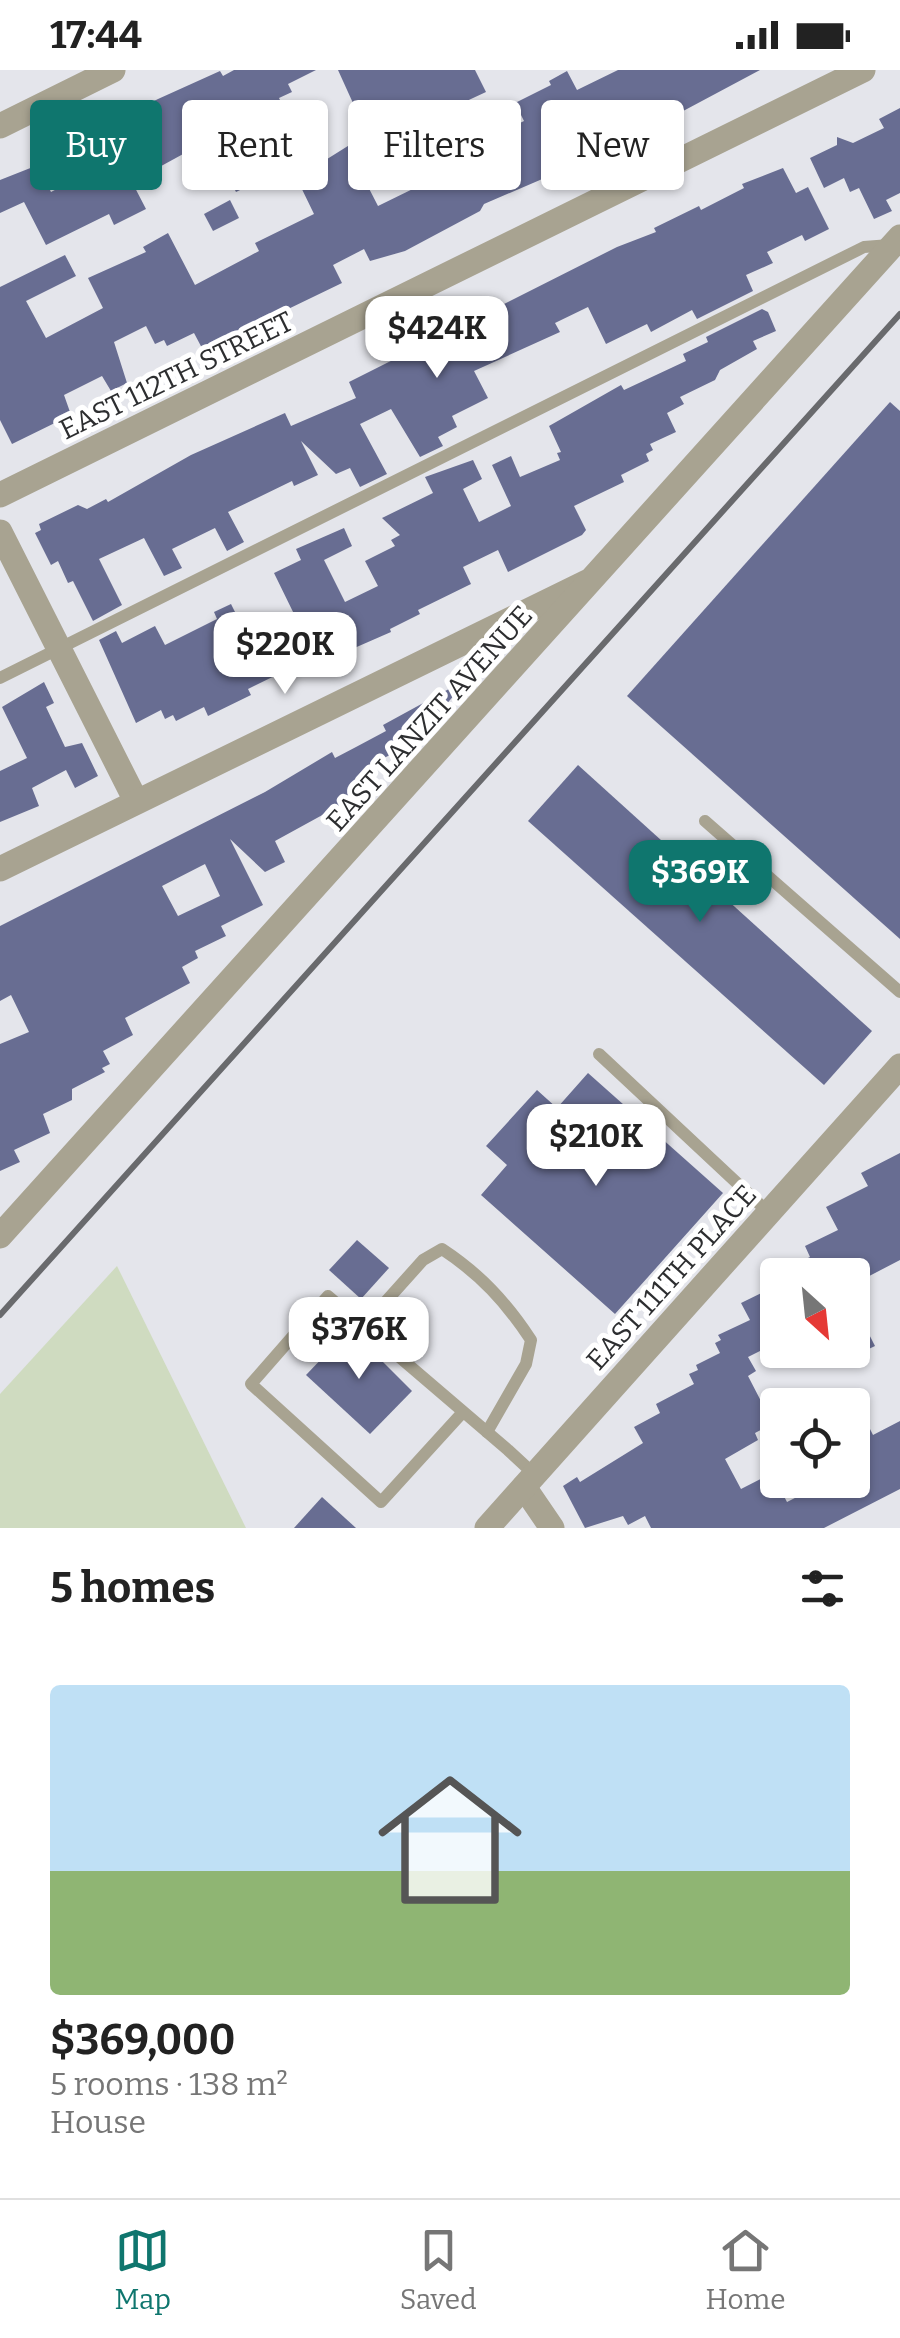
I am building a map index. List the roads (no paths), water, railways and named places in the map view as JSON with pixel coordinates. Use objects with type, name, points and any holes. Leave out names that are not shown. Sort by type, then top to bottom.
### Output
[{"type":"street","points":[[0,126],[112,70]]},
{"type":"street","name":"EAST 112TH STREET","points":[[0,495],[862,70]]},
{"type":"street","name":"EAST LANZIT AVENUE","points":[[0,1236],[896,241]]},
{"type":"street","points":[[0,532],[136,801]]},
{"type":"street","points":[[0,869],[596,578]]},
{"type":"street","name":"EAST 111TH PLACE","points":[[487,1528],[900,1066]]},
{"type":"street","points":[[529,1481],[552,1528]]},
{"type":"lane","points":[[0,678],[864,247],[896,241]]},
{"type":"lane","points":[[705,820],[900,992]]},
{"type":"lane","points":[[599,1054],[768,1213]]},
{"type":"lane","points":[[363,1327],[423,1260],[442,1249],[472,1268],[509,1306],[530,1340],[526,1364],[487,1432]]},
{"type":"lane","points":[[463,1412],[381,1502],[250,1384],[328,1296],[487,1432],[529,1481]]},
{"type":"railway","points":[[0,1315],[900,314]]}]
